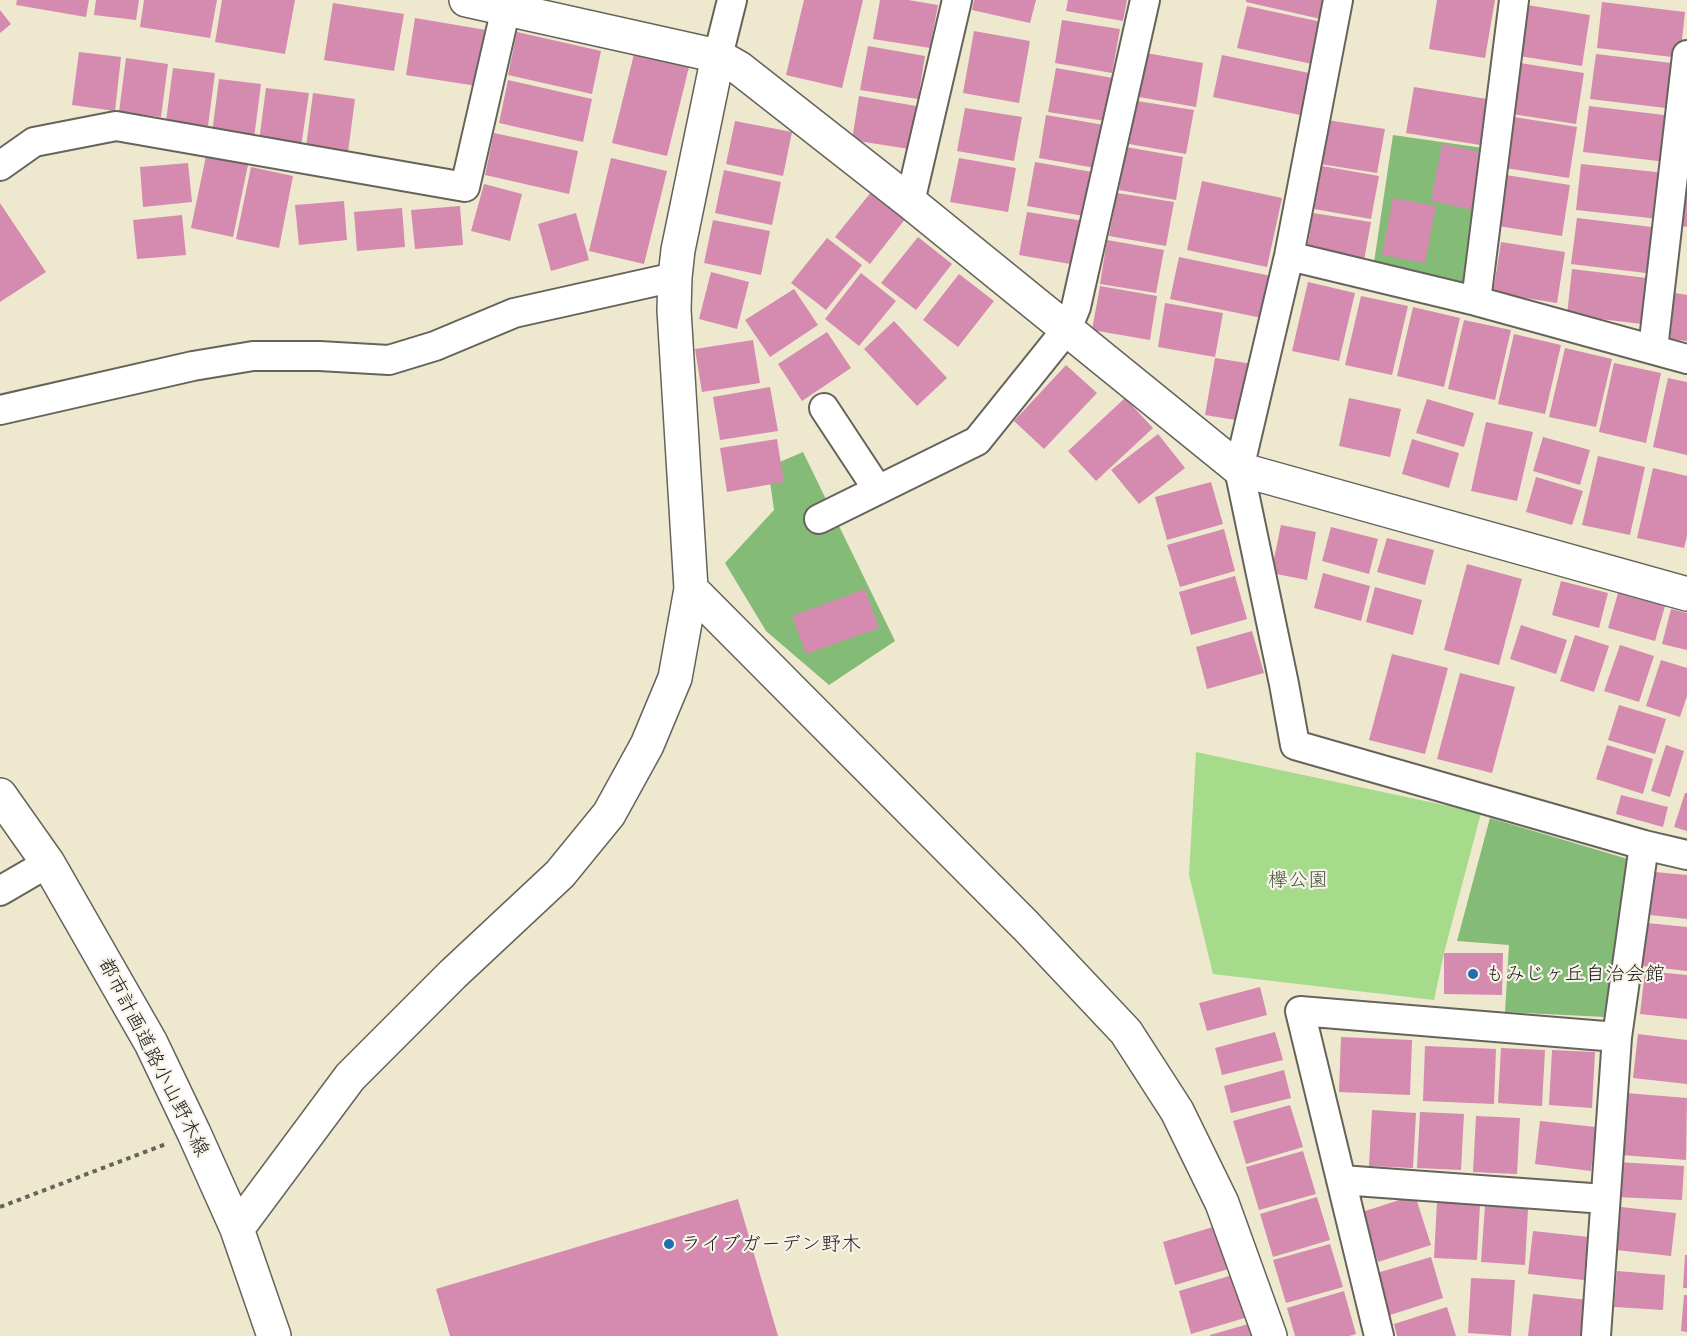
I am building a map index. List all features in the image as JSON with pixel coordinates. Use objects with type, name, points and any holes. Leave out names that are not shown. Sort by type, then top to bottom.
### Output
[{"type":"street","points":[[466,0],[718,56],[739,68],[910,202],[1239,469],[1687,594]]},
{"type":"street","points":[[237,1230],[350,1077],[453,974],[561,874],[609,814],[647,745],[675,678],[691,589],[674,310],[675,277],[678,250],[718,56],[732,0]]},
{"type":"street","points":[[910,202],[957,0]]},
{"type":"street","points":[[819,519],[976,441],[1067,329],[1076,307],[1145,0]]},
{"type":"street","points":[[1338,0],[1289,256],[1239,469],[1295,745],[1644,845],[1687,855]]},
{"type":"street","points":[[1476,301],[1514,0]]},
{"type":"street","points":[[0,166],[34,142],[116,126],[465,187],[506,8]]},
{"type":"street","points":[[1653,349],[1687,55]]},
{"type":"street","points":[[1289,256],[1476,301],[1687,359]]},
{"type":"street","points":[[0,410],[193,366],[253,356],[320,356],[389,360],[435,346],[514,313],[675,277]]},
{"type":"street","points":[[824,408],[878,490]]},
{"type":"street","points":[[691,589],[1026,926],[1126,1032],[1177,1111],[1222,1203],[1270,1336]]},
{"type":"street","name":"都市計画道路小山野木線","points":[[0,795],[48,863],[151,1043],[237,1230],[274,1336]]},
{"type":"street","points":[[1596,1336],[1617,1037],[1644,845]]},
{"type":"street","points":[[0,891],[48,863]]},
{"type":"street","points":[[1379,1336],[1300,1011],[1617,1037]]},
{"type":"street","points":[[1341,1180],[1605,1199]]},
{"type":"path","points":[[0,1208],[194,1133]]},
{"type":"green space","points":[[1393,135],[1490,149],[1470,283],[1373,269]]},
{"type":"green space","points":[[803,452],[895,641],[829,685],[766,631],[725,563],[774,510],[768,467]]},
{"type":"green space","name":"欅公園","points":[[1196,752],[1481,813],[1434,1000],[1213,974],[1189,875]]},
{"type":"green space","points":[[1490,818],[1628,859],[1605,1017],[1505,1012],[1509,945],[1457,941]]},
{"type":"building","points":[[17,0],[89,0],[86,17],[16,5]]},
{"type":"building","points":[[96,0],[139,0],[136,20],[94,15]]},
{"type":"building","points":[[144,0],[217,0],[210,38],[140,27]]},
{"type":"building","points":[[222,0],[295,0],[285,54],[215,42]]},
{"type":"building","points":[[804,0],[863,0],[842,88],[786,75]]},
{"type":"building","points":[[880,0],[908,0],[938,5],[930,48],[873,39]]},
{"type":"building","points":[[974,0],[1036,0],[1030,23],[972,10]]},
{"type":"building","points":[[1068,0],[1127,0],[1123,21],[1066,11]]},
{"type":"building","points":[[1246,0],[1330,0],[1325,20],[1246,2]]},
{"type":"building","points":[[1437,0],[1495,0],[1485,58],[1429,49]]},
{"type":"building","points":[[1602,2],[1685,12],[1680,58],[1597,48]]},
{"type":"building","points":[[333,3],[404,14],[394,71],[324,60]]},
{"type":"building","points":[[1527,5],[1590,15],[1582,66],[1519,56]]},
{"type":"building","points":[[1247,6],[1326,23],[1317,65],[1237,48]]},
{"type":"building","points":[[0,10],[11,24],[0,33]]},
{"type":"building","points":[[415,18],[486,30],[477,86],[406,75]]},
{"type":"building","points":[[1062,20],[1120,29],[1112,73],[1055,63]]},
{"type":"building","points":[[974,31],[1030,41],[1019,103],[963,93]]},
{"type":"building","points":[[517,32],[601,51],[592,94],[508,75]]},
{"type":"building","points":[[868,46],[925,56],[918,99],[860,90]]},
{"type":"building","points":[[635,50],[690,63],[667,156],[612,143]]},
{"type":"building","points":[[79,52],[121,57],[115,111],[72,105]]},
{"type":"building","points":[[1146,53],[1203,63],[1196,107],[1139,97]]},
{"type":"building","points":[[1596,54],[1680,64],[1674,109],[1590,99]]},
{"type":"building","points":[[1222,55],[1314,74],[1305,116],[1213,97]]},
{"type":"building","points":[[126,58],[168,64],[161,117],[119,112]]},
{"type":"building","points":[[1520,63],[1584,73],[1576,124],[1512,114]]},
{"type":"building","points":[[173,68],[215,73],[208,126],[166,121]]},
{"type":"building","points":[[1056,68],[1113,78],[1105,121],[1048,112]]},
{"type":"building","points":[[219,79],[261,84],[254,138],[212,133]]},
{"type":"building","points":[[508,80],[592,99],[583,142],[499,123]]},
{"type":"building","points":[[1414,87],[1487,99],[1480,145],[1406,133]]},
{"type":"building","points":[[266,88],[309,93],[301,147],[259,141]]},
{"type":"building","points":[[313,93],[355,99],[348,152],[306,147]]},
{"type":"building","points":[[859,96],[916,106],[909,149],[852,140]]},
{"type":"building","points":[[1137,101],[1194,110],[1186,154],[1129,144]]},
{"type":"building","points":[[1589,106],[1672,116],[1666,162],[1583,152]]},
{"type":"building","points":[[965,108],[1022,117],[1014,161],[957,151]]},
{"type":"building","points":[[1046,115],[1104,125],[1095,168],[1039,158]]},
{"type":"building","points":[[1514,117],[1577,127],[1569,178],[1505,168]]},
{"type":"building","points":[[1327,120],[1385,129],[1377,173],[1320,164]]},
{"type":"building","points":[[735,121],[792,132],[783,176],[726,164]]},
{"type":"building","points":[[494,133],[578,151],[569,194],[485,175]]},
{"type":"building","points":[[1442,144],[1486,153],[1474,210],[1431,201]]},
{"type":"building","points":[[1126,147],[1183,157],[1176,200],[1119,190]]},
{"type":"building","points":[[206,156],[248,165],[233,237],[191,228]]},
{"type":"building","points":[[611,158],[667,171],[644,264],[589,251]]},
{"type":"building","points":[[959,158],[1016,168],[1008,212],[950,202]]},
{"type":"building","points":[[1035,162],[1092,172],[1084,216],[1027,206]]},
{"type":"building","points":[[188,163],[192,202],[143,207],[140,167]]},
{"type":"building","points":[[1581,164],[1665,173],[1659,219],[1576,210]]},
{"type":"building","points":[[1322,166],[1379,176],[1371,219],[1314,209]]},
{"type":"building","points":[[251,167],[293,176],[279,248],[236,239]]},
{"type":"building","points":[[724,170],[781,182],[772,225],[715,213]]},
{"type":"building","points":[[1506,175],[1570,185],[1562,236],[1498,226]]},
{"type":"building","points":[[1202,181],[1282,198],[1267,267],[1187,250]]},
{"type":"building","points":[[484,184],[522,194],[510,241],[471,231]]},
{"type":"building","points":[[1687,189],[1687,227],[1681,226]]},
{"type":"building","points":[[872,191],[906,218],[870,264],[835,237]]},
{"type":"building","points":[[1117,193],[1174,202],[1166,246],[1109,236]]},
{"type":"building","points":[[1393,198],[1436,206],[1425,263],[1382,255]]},
{"type":"building","points":[[344,201],[347,240],[299,245],[295,205]]},
{"type":"building","points":[[0,203],[46,272],[0,302]]},
{"type":"building","points":[[460,206],[463,245],[415,249],[411,210]]},
{"type":"building","points":[[402,208],[405,247],[357,251],[354,212]]},
{"type":"building","points":[[1027,212],[1084,221],[1076,265],[1019,255]]},
{"type":"building","points":[[576,213],[589,260],[551,271],[538,224]]},
{"type":"building","points":[[1313,213],[1371,222],[1363,266],[1306,256]]},
{"type":"building","points":[[182,215],[186,255],[137,259],[133,220]]},
{"type":"building","points":[[1577,218],[1660,228],[1654,274],[1571,264]]},
{"type":"building","points":[[713,220],[770,231],[761,275],[704,263]]},
{"type":"building","points":[[918,237],[952,264],[916,310],[881,283]]},
{"type":"building","points":[[827,238],[862,265],[826,310],[791,283]]},
{"type":"building","points":[[1107,240],[1164,250],[1156,293],[1100,284]]},
{"type":"building","points":[[1501,242],[1565,252],[1557,303],[1493,293]]},
{"type":"building","points":[[1179,257],[1271,276],[1262,318],[1170,299]]},
{"type":"building","points":[[1572,269],[1655,279],[1650,325],[1567,315]]},
{"type":"building","points":[[711,272],[749,282],[737,329],[699,319]]},
{"type":"building","points":[[861,273],[896,301],[859,346],[825,319]]},
{"type":"building","points":[[959,274],[994,301],[958,347],[923,320]]},
{"type":"building","points":[[1308,282],[1355,293],[1339,361],[1292,351]]},
{"type":"building","points":[[1100,286],[1157,296],[1150,340],[1092,330]]},
{"type":"building","points":[[794,289],[818,325],[770,357],[745,320]]},
{"type":"building","points":[[1675,293],[1687,295],[1687,341],[1670,339]]},
{"type":"building","points":[[1361,296],[1408,306],[1392,375],[1345,365]]},
{"type":"building","points":[[1165,303],[1223,313],[1215,357],[1158,347]]},
{"type":"building","points":[[1413,307],[1460,318],[1444,387],[1397,376]]},
{"type":"building","points":[[1464,320],[1511,330],[1495,400],[1448,389]]},
{"type":"building","points":[[894,321],[947,378],[917,406],[864,349]]},
{"type":"building","points":[[827,332],[851,368],[802,401],[778,364]]},
{"type":"building","points":[[1514,334],[1561,345],[1545,414],[1498,404]]},
{"type":"building","points":[[753,340],[760,383],[702,392],[695,349]]},
{"type":"building","points":[[1565,348],[1612,359],[1596,427],[1549,417]]},
{"type":"building","points":[[1215,358],[1259,365],[1248,422],[1205,415]]},
{"type":"building","points":[[1614,363],[1661,373],[1646,443],[1599,432]]},
{"type":"building","points":[[1066,365],[1097,393],[1044,449],[1014,421]]},
{"type":"building","points":[[1668,378],[1687,382],[1687,455],[1653,447]]},
{"type":"building","points":[[770,387],[778,431],[720,440],[713,397]]},
{"type":"building","points":[[1125,398],[1153,428],[1096,481],[1068,451]]},
{"type":"building","points":[[1349,398],[1401,409],[1390,457],[1339,446]]},
{"type":"building","points":[[1427,399],[1474,413],[1464,447],[1416,433]]},
{"type":"building","points":[[1486,422],[1533,432],[1517,501],[1471,491]]},
{"type":"building","points":[[1158,434],[1185,468],[1139,504],[1111,470]]},
{"type":"building","points":[[1543,437],[1590,450],[1580,485],[1533,471]]},
{"type":"building","points":[[777,439],[784,482],[727,492],[720,448]]},
{"type":"building","points":[[1412,439],[1459,453],[1449,488],[1402,474]]},
{"type":"building","points":[[1598,456],[1645,467],[1630,535],[1582,525]]},
{"type":"building","points":[[1653,468],[1687,476],[1687,536],[1684,548],[1637,538]]},
{"type":"building","points":[[1536,477],[1583,491],[1572,525],[1526,512]]},
{"type":"building","points":[[1211,482],[1223,524],[1167,540],[1155,497]]},
{"type":"building","points":[[1281,525],[1316,532],[1307,580],[1271,573]]},
{"type":"building","points":[[1331,527],[1378,539],[1369,574],[1322,561]]},
{"type":"building","points":[[1224,529],[1235,571],[1180,587],[1167,545]]},
{"type":"building","points":[[1387,538],[1434,550],[1425,585],[1377,572]]},
{"type":"building","points":[[1467,564],[1522,579],[1499,665],[1444,650]]},
{"type":"building","points":[[1323,573],[1370,586],[1361,621],[1314,608]]},
{"type":"building","points":[[1235,576],[1247,619],[1191,635],[1179,592]]},
{"type":"building","points":[[1561,581],[1608,593],[1599,628],[1552,615]]},
{"type":"building","points":[[1375,587],[1422,600],[1413,635],[1366,622]]},
{"type":"building","points":[[865,589],[879,628],[806,654],[792,616]]},
{"type":"building","points":[[1618,593],[1665,606],[1655,641],[1608,628]]},
{"type":"building","points":[[1671,609],[1687,613],[1687,650],[1662,644]]},
{"type":"building","points":[[1521,625],[1567,640],[1556,674],[1510,659]]},
{"type":"building","points":[[1252,631],[1264,673],[1207,689],[1196,647]]},
{"type":"building","points":[[1575,635],[1609,646],[1594,692],[1560,681]]},
{"type":"building","points":[[1620,645],[1654,656],[1639,702],[1604,691]]},
{"type":"building","points":[[1392,654],[1448,668],[1425,754],[1369,740]]},
{"type":"building","points":[[1661,660],[1687,668],[1687,696],[1680,717],[1646,706]]},
{"type":"building","points":[[1460,673],[1515,687],[1492,773],[1437,759]]},
{"type":"building","points":[[1619,705],[1666,719],[1655,754],[1608,740]]},
{"type":"building","points":[[1607,745],[1653,759],[1643,794],[1596,779]]},
{"type":"building","points":[[1666,745],[1684,751],[1670,797],[1651,791]]},
{"type":"building","points":[[1685,793],[1687,793],[1687,831],[1674,827]]},
{"type":"building","points":[[1621,795],[1668,807],[1663,827],[1616,814]]},
{"type":"building","points":[[1655,872],[1687,875],[1687,919],[1650,915]]},
{"type":"building","points":[[1647,923],[1687,927],[1687,971],[1642,966]]},
{"type":"building","name":"もみじヶ丘自治会館","points":[[1444,953],[1503,953],[1502,995],[1444,994]]},
{"type":"building","points":[[1645,971],[1687,975],[1687,1019],[1640,1014]]},
{"type":"building","points":[[1260,987],[1267,1015],[1207,1031],[1199,1003]]},
{"type":"building","points":[[1275,1032],[1283,1060],[1222,1075],[1215,1048]]},
{"type":"building","points":[[1638,1034],[1687,1040],[1687,1084],[1633,1078]]},
{"type":"building","points":[[1341,1037],[1412,1040],[1410,1095],[1339,1092]]},
{"type":"building","points":[[1425,1046],[1496,1049],[1494,1104],[1423,1101]]},
{"type":"building","points":[[1501,1048],[1545,1050],[1542,1106],[1498,1103]]},
{"type":"building","points":[[1552,1050],[1595,1052],[1592,1108],[1549,1105]]},
{"type":"building","points":[[1284,1070],[1291,1098],[1231,1113],[1224,1086]]},
{"type":"building","points":[[1626,1093],[1687,1098],[1686,1160],[1621,1155]]},
{"type":"building","points":[[1290,1105],[1303,1147],[1246,1164],[1233,1121]]},
{"type":"building","points":[[1372,1110],[1416,1113],[1413,1168],[1369,1166]]},
{"type":"building","points":[[1420,1112],[1464,1114],[1461,1170],[1417,1168]]},
{"type":"building","points":[[1476,1116],[1520,1118],[1517,1174],[1473,1172]]},
{"type":"building","points":[[1540,1121],[1596,1127],[1591,1171],[1535,1164]]},
{"type":"building","points":[[1303,1151],[1316,1194],[1259,1210],[1246,1167]]},
{"type":"building","points":[[1617,1162],[1684,1166],[1682,1200],[1615,1197]]},
{"type":"building","points":[[1415,1195],[1431,1245],[1378,1262],[1362,1212]]},
{"type":"building","points":[[1317,1197],[1330,1240],[1273,1257],[1260,1214]]},
{"type":"building","name":"ライブガーデン野木","points":[[738,1199],[778,1336],[450,1336],[436,1289]]},
{"type":"building","points":[[1437,1202],[1480,1204],[1477,1260],[1434,1258]]},
{"type":"building","points":[[1485,1206],[1528,1209],[1525,1265],[1481,1262]]},
{"type":"building","points":[[1621,1207],[1676,1213],[1671,1256],[1616,1250]]},
{"type":"building","points":[[1220,1225],[1232,1268],[1175,1285],[1163,1242]]},
{"type":"building","points":[[1533,1231],[1589,1237],[1584,1280],[1528,1274]]},
{"type":"building","points":[[1330,1244],[1343,1287],[1286,1303],[1273,1260]]},
{"type":"building","points":[[1685,1255],[1687,1255],[1687,1288],[1683,1288]]},
{"type":"building","points":[[1431,1257],[1443,1298],[1390,1315],[1377,1273]]},
{"type":"building","points":[[1617,1271],[1665,1275],[1663,1310],[1614,1307]]},
{"type":"building","points":[[1236,1274],[1248,1317],[1191,1334],[1179,1291]]},
{"type":"building","points":[[1471,1278],[1515,1280],[1511,1336],[1468,1333]]},
{"type":"building","points":[[1344,1291],[1356,1334],[1295,1336],[1287,1308]]},
{"type":"building","points":[[1533,1294],[1588,1300],[1584,1336],[1528,1336]]},
{"type":"building","points":[[1684,1295],[1687,1295],[1687,1332],[1681,1331]]},
{"type":"building","points":[[1447,1307],[1456,1336],[1397,1336],[1394,1324]]},
{"type":"building","points":[[1252,1323],[1256,1336],[1210,1336],[1210,1335]]},
{"type":"place","name":"もみじヶ丘自治会館","points":[[1473,974]]},
{"type":"place","name":"ライブガーデン野木","points":[[669,1244]]}]
